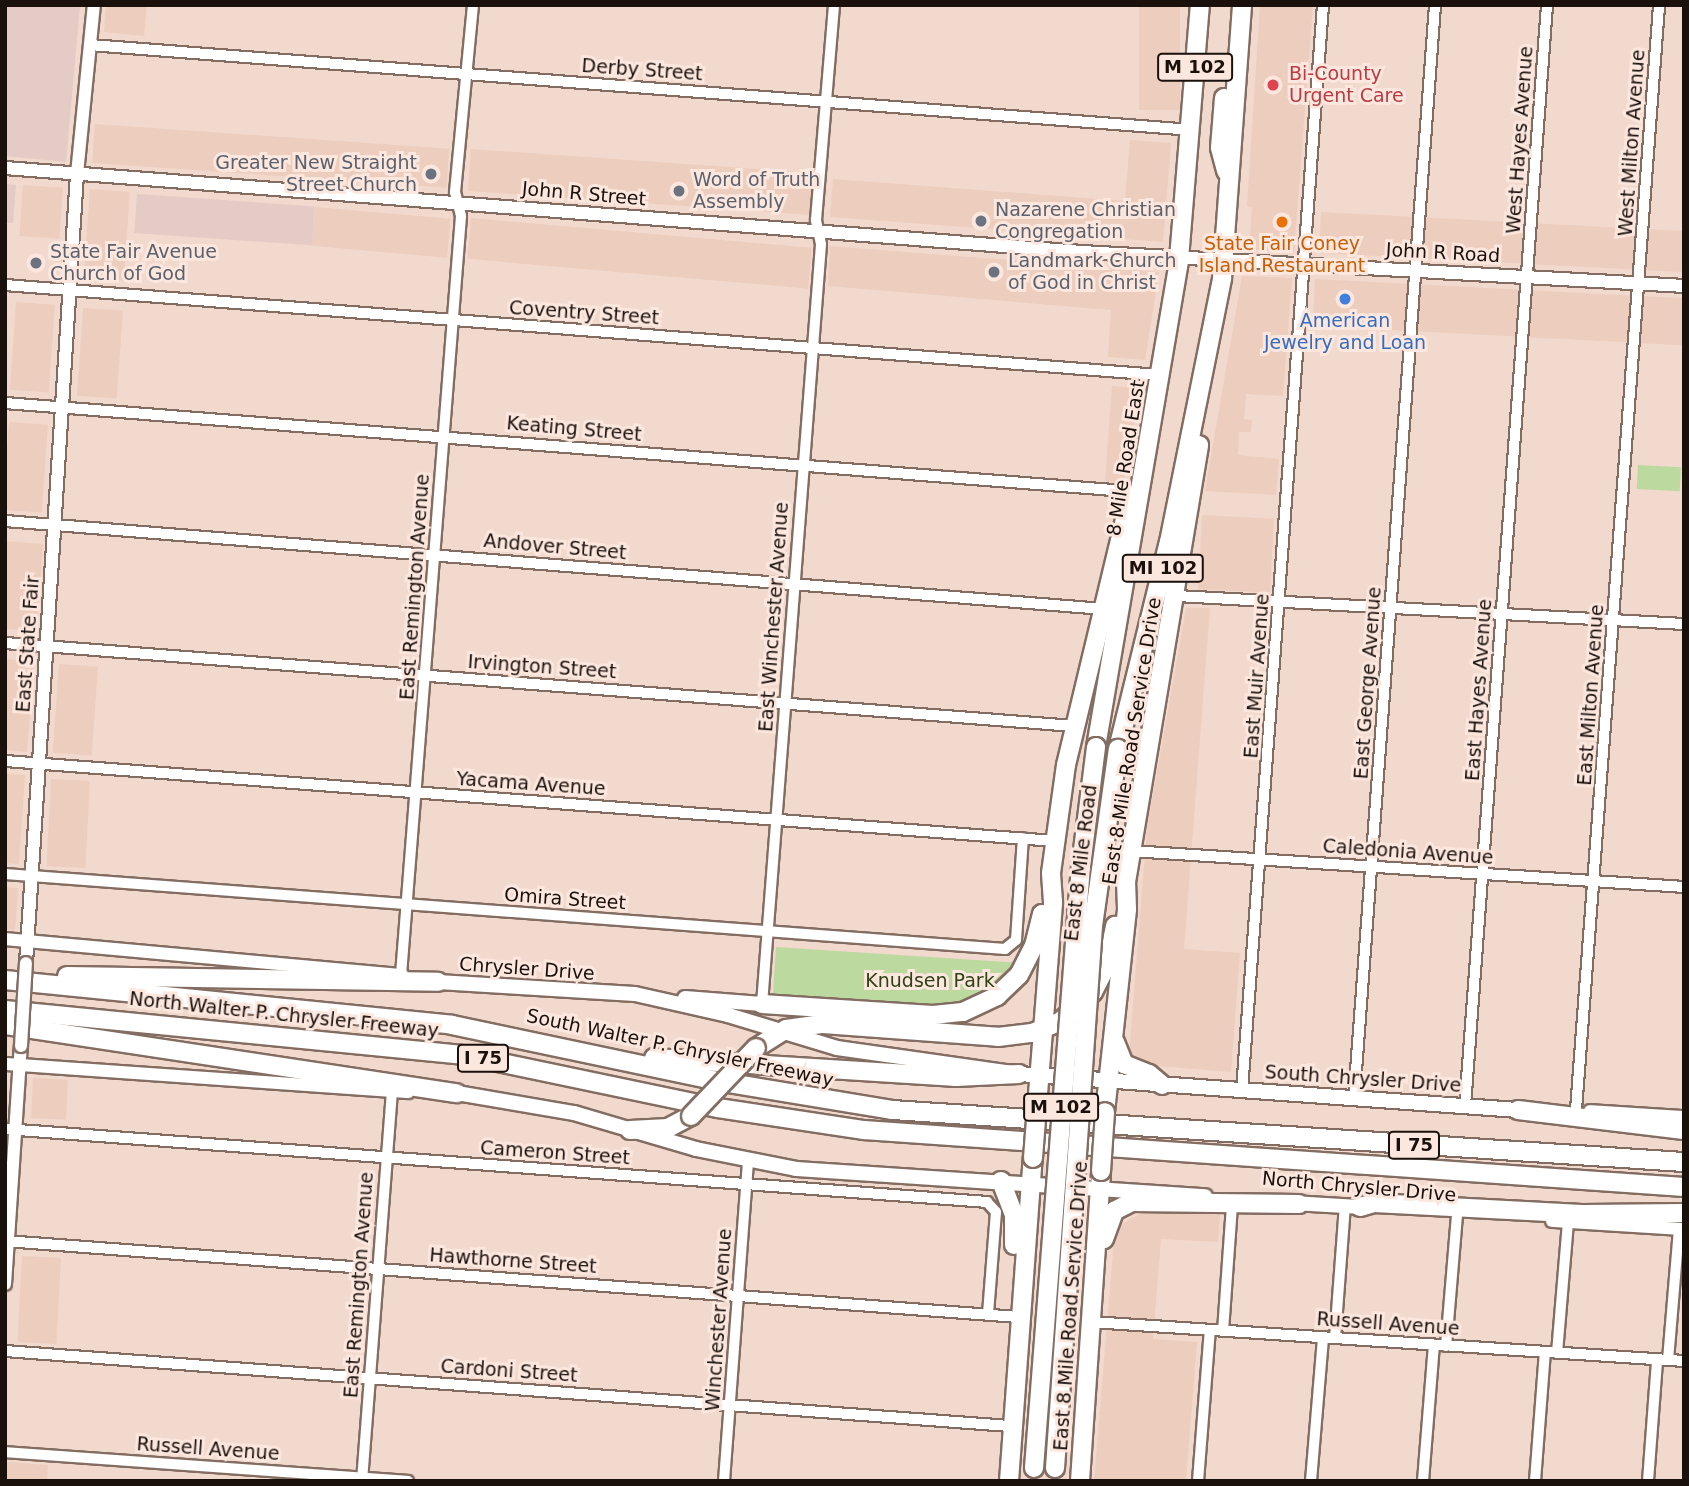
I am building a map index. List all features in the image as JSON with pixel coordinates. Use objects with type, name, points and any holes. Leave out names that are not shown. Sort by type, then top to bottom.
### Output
[{"type":"highway","name":"M 102","points":[[1179,258],[1200,5]]},
{"type":"highway","points":[[1230,188],[1220,148],[1231,5]]},
{"type":"highway","name":"M 102","points":[[1224,261],[1242,5]]},
{"type":"highway","name":"8 Mile Road East","points":[[1096,747],[1179,258]]},
{"type":"highway","name":"East 8 Mile Road","points":[[1055,1474],[1093,926],[1118,749],[1203,385],[1224,261]]},
{"type":"highway","name":"East 8 Mile Road Service Drive","points":[[1080,1481],[1091,1290],[1126,882],[1197,477],[1203,385]]},
{"type":"highway","points":[[762,1004],[933,1015],[982,1004],[1013,982],[1027,964],[1040,929],[1075,726],[1126,515],[1139,492]]},
{"type":"highway","name":"East 8 Mile Road","points":[[1033,1474],[1081,866],[1096,747]]},
{"type":"highway","points":[[1009,1481],[1018,1317],[1053,902],[1051,868]]},
{"type":"highway","points":[[630,1130],[668,1128],[691,1116],[756,1048],[781,1032],[823,1024],[998,1037],[1043,1028],[1078,1008],[1099,981],[1126,882]]},
{"type":"highway","points":[[6,980],[34,975],[438,982]]},
{"type":"highway","name":"South Walter P. Chrysler Freeway","points":[[6,980],[399,1017],[809,1098],[919,1112],[1684,1162]]},
{"type":"highway","name":"North Walter P. Chrysler Freeway","points":[[5,1010],[464,1055],[718,1108],[864,1130],[1684,1187]]},
{"type":"highway","points":[[5,1025],[457,1093]]},
{"type":"highway","points":[[1114,1039],[1124,1064],[1149,1074],[1162,1085]]},
{"type":"highway","points":[[612,1057],[929,1076],[992,1078],[1019,1074]]},
{"type":"highway","points":[[1518,1110],[1684,1130]]},
{"type":"highway","points":[[1001,1181],[1014,1215],[1013,1300],[1018,1317]]},
{"type":"highway","points":[[1091,1290],[1108,1220],[1122,1205],[1136,1201],[1299,1204]]},
{"type":"highway","points":[[1352,1207],[1374,1203],[1582,1214],[1682,1224]]},
{"type":"main road","name":"East State Fair","points":[[5,1284],[10,1129],[21,1046],[77,174],[93,5]]},
{"type":"main road","name":"John R Street","points":[[5,168],[1201,260]]},
{"type":"main road","name":"John R Road","points":[[1201,260],[1684,286]]},
{"type":"main road","name":"Chrysler Drive","points":[[5,939],[401,975],[438,982],[635,994],[728,1015],[837,1048],[1040,1076]]},
{"type":"main road","points":[[635,994],[762,1004]]},
{"type":"main road","points":[[5,1064],[392,1092],[457,1093],[574,1112],[748,1162],[796,1169],[1030,1183],[1100,1179],[1227,1201]]},
{"type":"main road","name":"South Chrysler Drive","points":[[1040,1076],[1518,1110],[1576,1110],[1684,1117]]},
{"type":"main road","name":"North Chrysler Drive","points":[[1299,1204],[1568,1222],[1682,1224]]},
{"type":"street","name":"East Remington Avenue","points":[[401,975],[461,216],[458,203],[473,5]]},
{"type":"street","name":"East Winchester Avenue","points":[[762,1004],[813,348],[826,101],[834,5]]},
{"type":"street","name":"East Muir Avenue","points":[[1242,1090],[1323,5]]},
{"type":"street","name":"East George Avenue","points":[[1354,1098],[1435,5]]},
{"type":"street","name":"West Hayes Avenue","points":[[1528,277],[1547,5]]},
{"type":"street","name":"West Milton Avenue","points":[[1640,283],[1659,5]]},
{"type":"street","name":"Derby Street","points":[[90,45],[1191,130]]},
{"type":"street","name":"East Hayes Avenue","points":[[1465,1106],[1528,277]]},
{"type":"street","name":"East Milton Avenue","points":[[1576,1110],[1640,283]]},
{"type":"street","name":"Coventry Street","points":[[5,285],[1160,375]]},
{"type":"street","name":"Keating Street","points":[[5,403],[1139,492]]},
{"type":"street","name":"Andover Street","points":[[5,521],[1103,609]]},
{"type":"street","points":[[1177,596],[1684,624]]},
{"type":"street","name":"Irvington Street","points":[[5,643],[1075,726]]},
{"type":"street","name":"Yacama Avenue","points":[[5,761],[1054,841]]},
{"type":"street","name":"Omira Street","points":[[5,874],[1009,948],[1016,940],[1023,838]]},
{"type":"street","name":"Caledonia Avenue","points":[[1131,851],[1684,887]]},
{"type":"street","name":"East Remington Avenue","points":[[362,1479],[392,1092]]},
{"type":"street","name":"Cameron Street","points":[[10,1129],[990,1203],[996,1212],[988,1314]]},
{"type":"street","name":"Winchester Avenue","points":[[724,1481],[748,1162]]},
{"type":"street","points":[[1223,1331],[1227,1201]]},
{"type":"street","points":[[1335,1338],[1352,1207]]},
{"type":"street","points":[[1446,1346],[1457,1215]]},
{"type":"street","points":[[1557,1353],[1568,1222]]},
{"type":"street","points":[[1648,1481],[1682,1224]]},
{"type":"street","name":"Hawthorne Street","points":[[7,1241],[1018,1317]]},
{"type":"street","name":"Russell Avenue","points":[[1091,1322],[1684,1361]]},
{"type":"street","points":[[1198,1481],[1210,1330]]},
{"type":"street","points":[[1311,1481],[1322,1337]]},
{"type":"street","points":[[1423,1481],[1434,1345]]},
{"type":"street","name":"Cardoni Street","points":[[5,1351],[1010,1426]]},
{"type":"street","points":[[1535,1481],[1545,1352]]},
{"type":"street","name":"Russell Avenue","points":[[5,1452],[408,1481]]},
{"type":"shaded area","points":[[5,5],[80,5],[66,162],[5,156]]},
{"type":"shaded area","points":[[106,5],[147,5],[144,36],[104,32]]},
{"type":"shaded area","points":[[1139,5],[1180,5],[1180,110],[1139,110]]},
{"type":"shaded area","points":[[1260,5],[1313,5],[1294,252],[1249,249],[1252,207],[1247,206]]},
{"type":"shaded area","points":[[95,124],[449,149],[446,188],[92,163]]},
{"type":"shaded area","points":[[1130,140],[1171,143],[1163,242],[830,217],[833,179],[1125,201]]},
{"type":"shaded area","points":[[471,149],[813,173],[810,215],[468,191]]},
{"type":"shaded area","points":[[5,184],[16,185],[13,223],[5,223]]},
{"type":"shaded area","points":[[23,185],[63,188],[59,239],[19,236]]},
{"type":"shaded area","points":[[90,189],[130,192],[124,281],[84,278]]},
{"type":"shaded area","points":[[137,194],[315,206],[312,245],[134,233]]},
{"type":"shaded area","points":[[315,207],[450,219],[447,258],[312,246]]},
{"type":"shaded area","points":[[1321,212],[1684,231],[1681,272],[1319,253]]},
{"type":"shaded area","points":[[471,218],[812,248],[808,289],[467,259]]},
{"type":"shaded area","points":[[830,246],[1159,272],[1145,360],[1108,357],[1111,310],[828,286]]},
{"type":"shaded area","points":[[1242,276],[1292,278],[1283,396],[1246,394],[1244,419],[1252,420],[1251,432],[1239,432],[1238,455],[1279,459],[1276,495],[1205,491]]},
{"type":"shaded area","points":[[1315,279],[1684,298],[1682,345],[1313,326]]},
{"type":"shaded area","points":[[16,302],[55,305],[49,393],[10,390]]},
{"type":"shaded area","points":[[83,308],[123,311],[117,399],[77,396]]},
{"type":"shaded area","points":[[1112,386],[1139,388],[1124,483],[1105,481]]},
{"type":"shaded area","points":[[9,422],[48,425],[42,513],[5,510]]},
{"type":"shaded area","points":[[1202,515],[1274,519],[1270,593],[1198,589]]},
{"type":"shaded area","points":[[5,541],[43,544],[37,631],[5,629]]},
{"type":"shaded area","points":[[1186,608],[1210,608],[1184,949],[1240,953],[1231,1072],[1145,1065],[1129,1054],[1147,829]]},
{"type":"shaded area","points":[[5,659],[34,662],[27,752],[5,750]]},
{"type":"shaded area","points":[[59,664],[98,667],[92,756],[53,753]]},
{"type":"shaded area","points":[[5,774],[25,775],[19,864],[5,863]]},
{"type":"shaded area","points":[[51,779],[90,781],[85,868],[46,866]]},
{"type":"shaded area","points":[[5,887],[18,888],[15,930],[5,929]]},
{"type":"shaded area","points":[[33,1078],[68,1080],[66,1120],[31,1118]]},
{"type":"shaded area","points":[[1141,1213],[1220,1214],[1218,1242],[1161,1239],[1153,1339],[1197,1342],[1186,1481],[1094,1481],[1115,1228]]},
{"type":"shaded area","points":[[22,1256],[61,1258],[56,1344],[17,1342]]},
{"type":"shaded area","points":[[7,1462],[48,1465],[47,1481],[6,1481]]},
{"type":"green space","points":[[1638,465],[1681,467],[1680,491],[1637,489]]},
{"type":"green space","name":"Knudsen Park","points":[[776,947],[1021,963],[998,987],[965,1004],[938,1007],[773,994]]},
{"type":"place","name":"Bi-County Urgent Care","points":[[1273,85]]},
{"type":"place","name":"Greater New Straight Street Church","points":[[431,174]]},
{"type":"place","name":"Word of Truth Assembly","points":[[679,191]]},
{"type":"place","name":"Nazarene Christian Congregation","points":[[981,221]]},
{"type":"place","name":"State Fair Coney Island Restaurant","points":[[1282,222]]},
{"type":"place","name":"State Fair Avenue Church of God","points":[[36,263]]},
{"type":"place","name":"Landmark Church of God in Christ","points":[[994,272]]},
{"type":"place","name":"American Jewelry and Loan","points":[[1345,299]]}]
